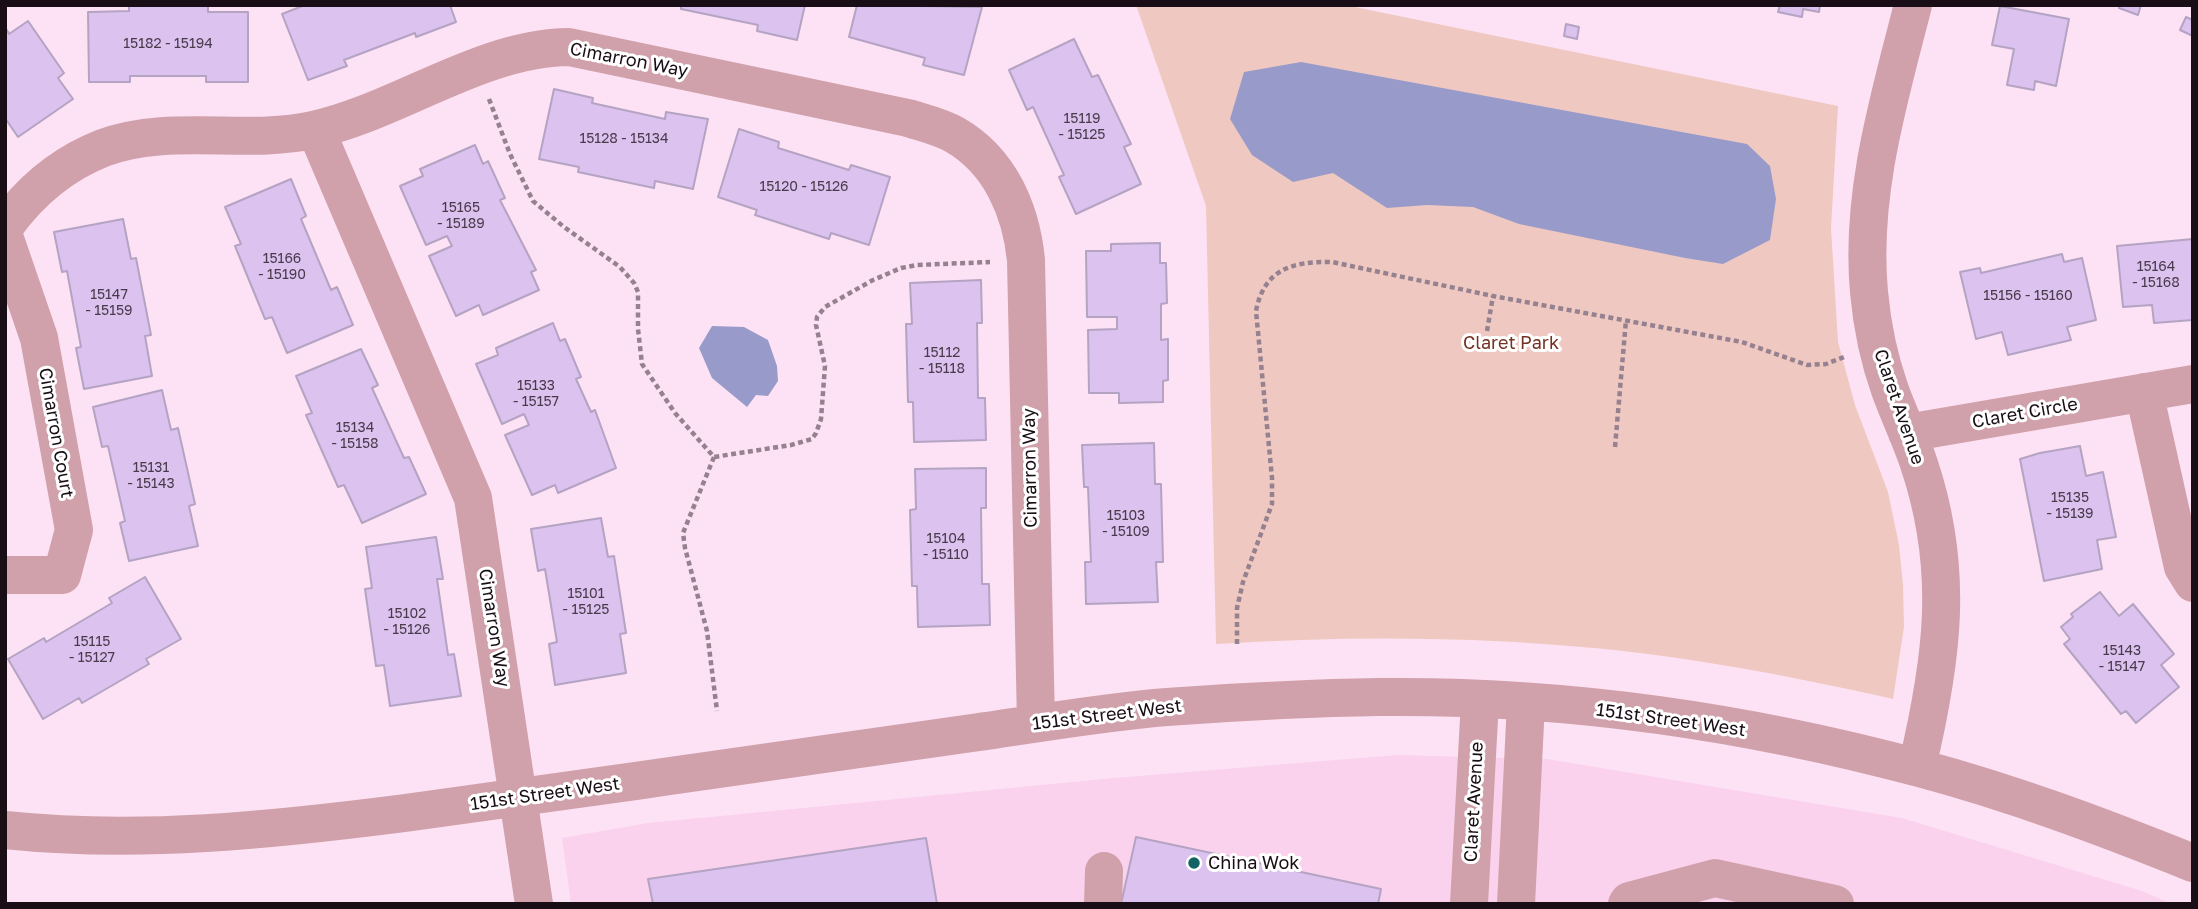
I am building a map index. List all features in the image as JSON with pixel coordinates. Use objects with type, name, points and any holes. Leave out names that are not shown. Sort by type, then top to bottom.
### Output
[{"type":"street","name":"Claret Avenue","points":[[1913,5],[1877,154],[1868,221],[1868,256],[1869,291],[1880,358],[1929,500],[1941,569],[1941,641],[1917,767]]},
{"type":"street","name":"Cimarron Way","points":[[534,904],[473,498],[316,130],[349,120],[503,58],[547,47],[569,47],[908,118],[955,135],[975,149],[1006,188],[1017,210],[1026,260],[1036,723]]},
{"type":"street","points":[[5,226],[23,202],[47,180],[75,161],[106,147],[139,139],[172,136],[268,137],[316,130]]},
{"type":"street","name":"Cimarron Court","points":[[5,239],[38,338],[74,530],[62,575],[5,575]]},
{"type":"street","name":"Claret Circle","points":[[1907,433],[2193,384]]},
{"type":"street","points":[[2144,392],[2183,567],[2193,583]]},
{"type":"street","name":"151st Street West","points":[[5,830],[165,835],[284,828],[519,798],[1160,707],[1382,697],[1526,703],[1700,722],[1809,742],[1917,767],[2105,827],[2193,863]]},
{"type":"street","name":"Claret Avenue","points":[[1469,904],[1480,700]]},
{"type":"street","points":[[1516,904],[1526,703]]},
{"type":"street","points":[[1627,904],[1629,901],[1715,878],[1835,904]]},
{"type":"path","points":[[476,68],[510,155],[533,201],[620,267],[635,283],[638,292],[642,364],[675,413],[714,457]]},
{"type":"path","points":[[714,457],[791,445],[812,439],[822,411],[825,366],[816,325],[817,317],[837,299],[873,280],[909,267],[1026,260]]},
{"type":"path","points":[[1237,644],[1237,608],[1243,582],[1272,504],[1272,478],[1256,311],[1259,295],[1270,279],[1285,268],[1310,261],[1332,262],[1493,296],[1742,342],[1807,365],[1826,364],[1848,355]]},
{"type":"path","points":[[1487,331],[1493,296]]},
{"type":"path","points":[[1615,447],[1626,320]]},
{"type":"path","points":[[714,457],[683,533],[707,631],[717,711]]},
{"type":"shaded area","points":[[1397,755],[1547,759],[1902,818],[2142,891],[2172,904],[571,904],[562,838],[648,823],[1114,778]]},
{"type":"green space","name":"Claret Park","points":[[1136,5],[1345,5],[1838,106],[1831,228],[1838,342],[1855,405],[1888,492],[1899,545],[1904,627],[1893,699],[1726,666],[1642,653],[1557,645],[1386,638],[1216,644],[1206,206]]},
{"type":"water","points":[[1301,62],[1747,144],[1770,166],[1776,199],[1770,240],[1723,264],[1519,224],[1473,207],[1427,205],[1387,208],[1333,173],[1293,182],[1252,155],[1230,119],[1244,72]]},
{"type":"water","points":[[712,326],[744,327],[768,340],[777,366],[778,381],[768,396],[756,395],[747,407],[712,378],[699,348]]},
{"type":"building","points":[[129,5],[208,5],[208,12],[248,12],[248,82],[206,82],[206,76],[130,76],[130,82],[89,82],[88,12],[129,11]]},
{"type":"building","points":[[305,5],[450,5],[456,22],[416,37],[415,33],[344,60],[347,66],[308,80],[282,14]]},
{"type":"building","points":[[681,5],[805,5],[797,40],[757,31],[758,25],[681,9]]},
{"type":"building","points":[[857,5],[982,7],[964,75],[923,65],[925,58],[849,37]]},
{"type":"building","points":[[1780,5],[1820,5],[1819,12],[1803,9],[1802,17],[1778,12]]},
{"type":"building","points":[[2120,5],[2141,5],[2138,15],[2119,8]]},
{"type":"building","points":[[2000,6],[2069,19],[2056,86],[2035,81],[2034,90],[2007,85],[2014,49],[1992,45]]},
{"type":"building","points":[[2186,17],[2193,20],[2193,36],[2180,30]]},
{"type":"building","points":[[28,21],[64,73],[58,78],[73,99],[18,137],[5,118],[5,31],[9,34]]},
{"type":"building","points":[[1566,24],[1579,27],[1577,39],[1564,36]]},
{"type":"building","points":[[1074,39],[1092,77],[1098,75],[1131,144],[1124,147],[1141,184],[1076,214],[1059,177],[1064,175],[1033,107],[1027,110],[1009,70]]},
{"type":"building","points":[[554,89],[593,98],[592,103],[665,119],[666,112],[708,119],[693,189],[655,181],[654,188],[578,172],[579,167],[539,159]]},
{"type":"building","points":[[739,129],[779,142],[778,148],[849,170],[851,165],[890,177],[869,245],[831,233],[829,239],[755,215],[757,210],[718,197]]},
{"type":"building","points":[[475,145],[483,164],[488,161],[505,198],[500,200],[536,270],[531,272],[539,290],[483,315],[479,305],[456,316],[429,256],[452,246],[447,236],[426,245],[400,186],[423,176],[420,169]]},
{"type":"building","points":[[291,179],[306,216],[301,219],[331,290],[337,287],[353,325],[287,353],[272,317],[265,319],[235,246],[241,244],[225,207]]},
{"type":"building","points":[[123,219],[131,259],[136,258],[151,335],[145,336],[152,376],[84,389],[76,348],[81,347],[67,271],[62,272],[54,232]]},
{"type":"building","points":[[2193,239],[2193,320],[2154,323],[2152,305],[2123,307],[2117,246]]},
{"type":"building","points":[[1160,243],[1160,263],[1166,263],[1167,303],[1161,304],[1161,340],[1168,339],[1168,380],[1163,381],[1163,402],[1119,403],[1119,393],[1089,393],[1088,330],[1117,329],[1117,317],[1087,317],[1086,251],[1111,251],[1111,244]]},
{"type":"building","points":[[2062,254],[2064,262],[2082,258],[2096,320],[2067,327],[2071,340],[2008,355],[2002,332],[1976,339],[1960,272],[1980,268],[1981,273]]},
{"type":"building","points":[[981,280],[982,323],[977,323],[978,398],[985,398],[986,440],[914,442],[913,402],[908,402],[906,324],[912,324],[910,283]]},
{"type":"building","points":[[553,323],[560,341],[565,339],[581,377],[576,379],[591,412],[595,410],[616,468],[558,493],[555,485],[532,495],[505,435],[529,425],[524,414],[502,424],[476,364],[498,355],[496,348]]},
{"type":"building","points":[[361,349],[378,385],[372,388],[404,458],[409,457],[426,494],[362,523],[344,485],[338,487],[306,415],[312,413],[296,376]]},
{"type":"building","points":[[162,390],[171,430],[178,428],[195,504],[189,506],[198,546],[129,561],[120,523],[125,521],[108,446],[102,447],[93,407]]},
{"type":"building","points":[[1154,443],[1155,484],[1161,484],[1163,562],[1156,562],[1158,602],[1086,604],[1085,562],[1091,562],[1088,487],[1084,487],[1082,445]]},
{"type":"building","points":[[2080,446],[2086,476],[2103,472],[2116,537],[2097,540],[2102,569],[2044,581],[2020,459]]},
{"type":"building","points":[[986,468],[986,508],[981,508],[982,584],[989,584],[990,625],[918,627],[917,586],[912,586],[910,510],[916,509],[915,469]]},
{"type":"building","points":[[601,518],[608,557],[614,556],[626,633],[620,634],[626,673],[555,685],[549,644],[557,642],[545,569],[538,571],[531,529]]},
{"type":"building","points":[[436,537],[443,579],[437,579],[448,655],[454,654],[461,696],[390,706],[384,665],[376,666],[365,589],[372,588],[366,547]]},
{"type":"building","points":[[145,577],[181,639],[146,659],[149,664],[82,703],[79,698],[43,719],[8,659],[44,638],[46,642],[112,603],[109,598]]},
{"type":"building","points":[[2100,592],[2119,616],[2133,604],[2174,654],[2161,665],[2179,687],[2136,723],[2126,711],[2121,714],[2064,644],[2070,639],[2061,627],[2073,617],[2071,614]]},
{"type":"building","name":"China Wok","points":[[1136,837],[1381,889],[1378,904],[1121,904]]},
{"type":"building","points":[[926,838],[937,904],[653,904],[648,879]]},
{"type":"place","name":"China Wok","points":[[1194,863]]}]
